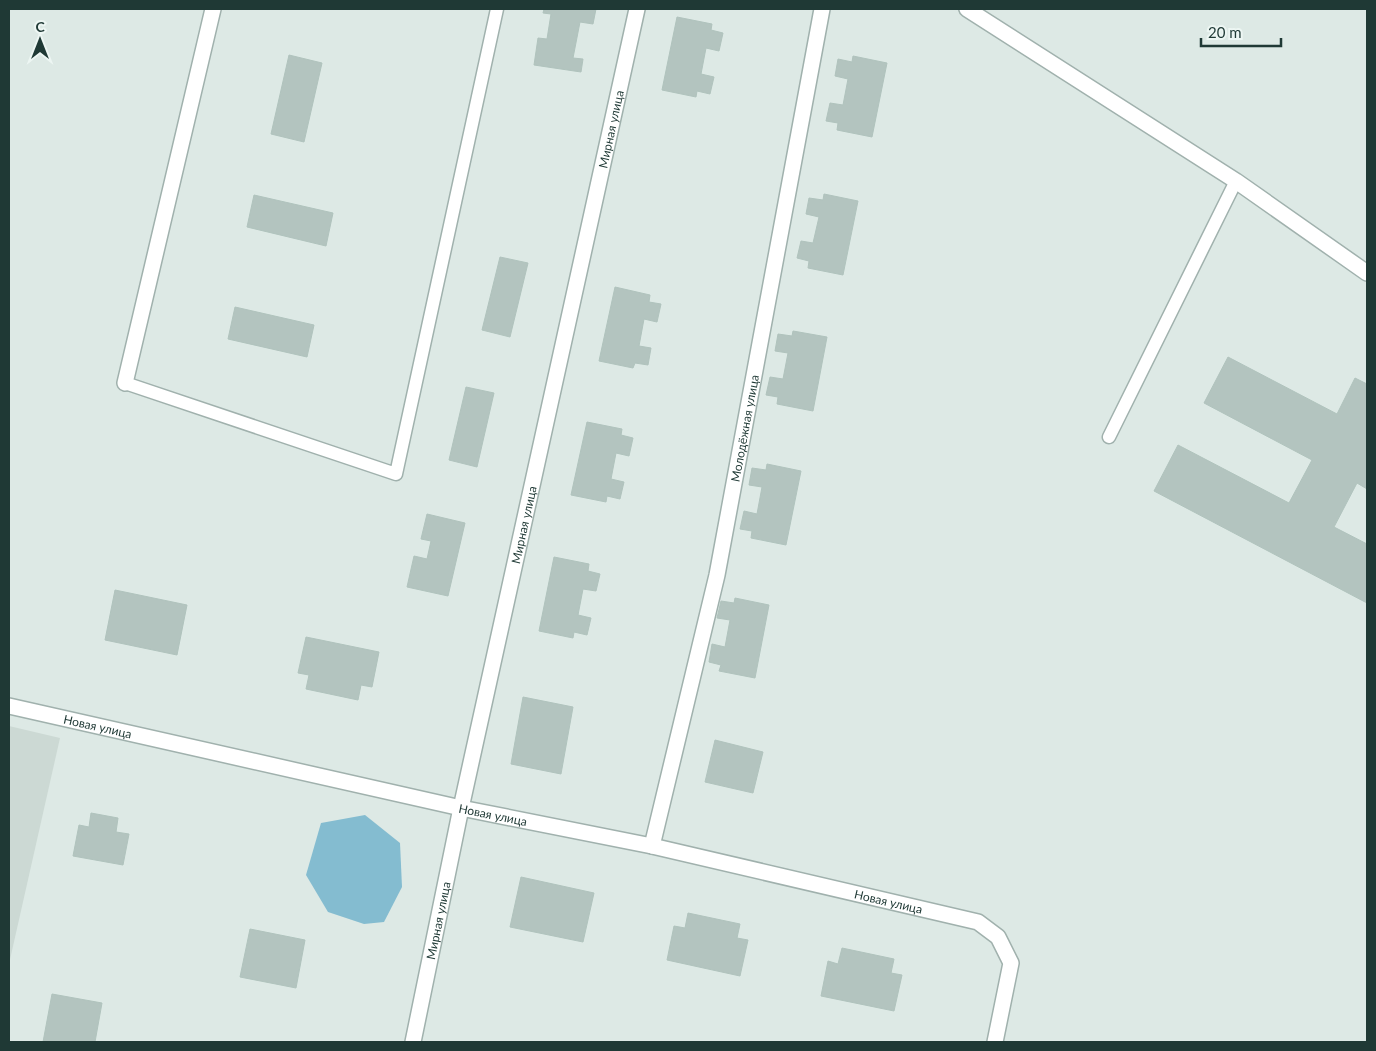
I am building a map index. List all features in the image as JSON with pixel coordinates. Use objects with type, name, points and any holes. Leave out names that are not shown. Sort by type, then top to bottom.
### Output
[{"type":"street","points":[[124,383],[213,9]]},
{"type":"street","name":"Мирная улица","points":[[418,1041],[461,808],[637,9]]},
{"type":"street","name":"Молодёжная улица","points":[[652,846],[717,575],[822,9]]},
{"type":"street","points":[[966,9],[1236,181],[1367,273]]},
{"type":"street","name":"Новая улица","points":[[9,706],[461,808],[652,846],[978,922],[998,937],[1010,963],[995,1042]]},
{"type":"lane","points":[[124,383],[396,474],[497,9]]},
{"type":"lane","points":[[1109,437],[1236,181]]},
{"type":"shaded area","points":[[9,726],[60,738],[9,964]]},
{"type":"water","points":[[365,815],[400,843],[402,887],[384,922],[364,924],[328,912],[306,875],[321,823]]},
{"type":"building","points":[[544,9],[596,9],[593,24],[580,22],[573,58],[583,59],[581,72],[534,65],[538,38],[547,39],[551,14],[543,13]]},
{"type":"building","points":[[677,17],[712,24],[711,30],[723,33],[719,51],[706,48],[701,74],[714,77],[710,94],[697,91],[696,97],[662,90]]},
{"type":"building","points":[[289,55],[322,63],[304,142],[271,134]]},
{"type":"building","points":[[853,56],[887,63],[872,137],[837,130],[838,123],[826,121],[830,103],[843,105],[848,79],[835,76],[838,59],[852,62]]},
{"type":"building","points":[[824,194],[858,201],[843,275],[808,268],[809,261],[797,258],[801,241],[813,243],[819,217],[806,214],[809,198],[823,200]]},
{"type":"building","points":[[254,195],[333,213],[326,246],[247,227]]},
{"type":"building","points":[[500,257],[528,263],[510,337],[482,330]]},
{"type":"building","points":[[615,287],[650,295],[649,302],[661,304],[657,322],[644,319],[639,346],[651,348],[648,365],[635,363],[633,368],[599,361]]},
{"type":"building","points":[[235,307],[314,325],[307,357],[228,339]]},
{"type":"building","points":[[793,331],[827,337],[813,411],[777,404],[778,397],[766,395],[770,377],[783,379],[788,353],[775,351],[778,334],[792,336]]},
{"type":"building","points":[[1228,357],[1337,414],[1355,378],[1367,384],[1367,489],[1357,483],[1334,527],[1367,544],[1367,603],[1154,491],[1178,445],[1289,503],[1312,460],[1204,403]]},
{"type":"building","points":[[466,387],[494,393],[477,467],[449,460]]},
{"type":"building","points":[[587,422],[622,429],[621,435],[633,438],[629,456],[616,453],[611,479],[624,482],[620,499],[607,496],[606,502],[571,495]]},
{"type":"building","points":[[767,464],[801,471],[786,545],[751,538],[752,531],[740,529],[744,511],[757,514],[762,487],[749,485],[752,468],[766,470]]},
{"type":"building","points":[[427,514],[465,523],[448,596],[407,587],[414,556],[427,559],[431,541],[421,539]]},
{"type":"building","points":[[554,557],[589,564],[588,571],[600,574],[596,591],[583,589],[578,615],[591,618],[587,635],[574,632],[573,638],[539,631]]},
{"type":"building","points":[[115,590],[187,605],[177,655],[105,640]]},
{"type":"building","points":[[735,598],[769,605],[755,678],[719,671],[721,665],[709,662],[712,644],[725,647],[730,620],[717,618],[721,601],[734,603]]},
{"type":"building","points":[[306,637],[379,652],[372,687],[361,685],[358,700],[306,689],[309,675],[298,673]]},
{"type":"building","points":[[523,697],[573,707],[561,774],[511,764]]},
{"type":"building","points":[[715,740],[763,752],[753,793],[705,782]]},
{"type":"building","points":[[91,813],[118,818],[116,832],[129,834],[123,865],[73,856],[79,825],[89,827]]},
{"type":"building","points":[[521,877],[594,893],[583,942],[510,927]]},
{"type":"building","points":[[688,913],[740,924],[737,938],[748,940],[740,976],[667,960],[674,926],[685,928]]},
{"type":"building","points":[[250,929],[305,940],[296,988],[240,977]]},
{"type":"building","points":[[842,948],[894,959],[891,973],[902,975],[894,1011],[821,996],[828,961],[838,964]]},
{"type":"building","points":[[52,994],[102,1003],[95,1042],[43,1042]]}]
